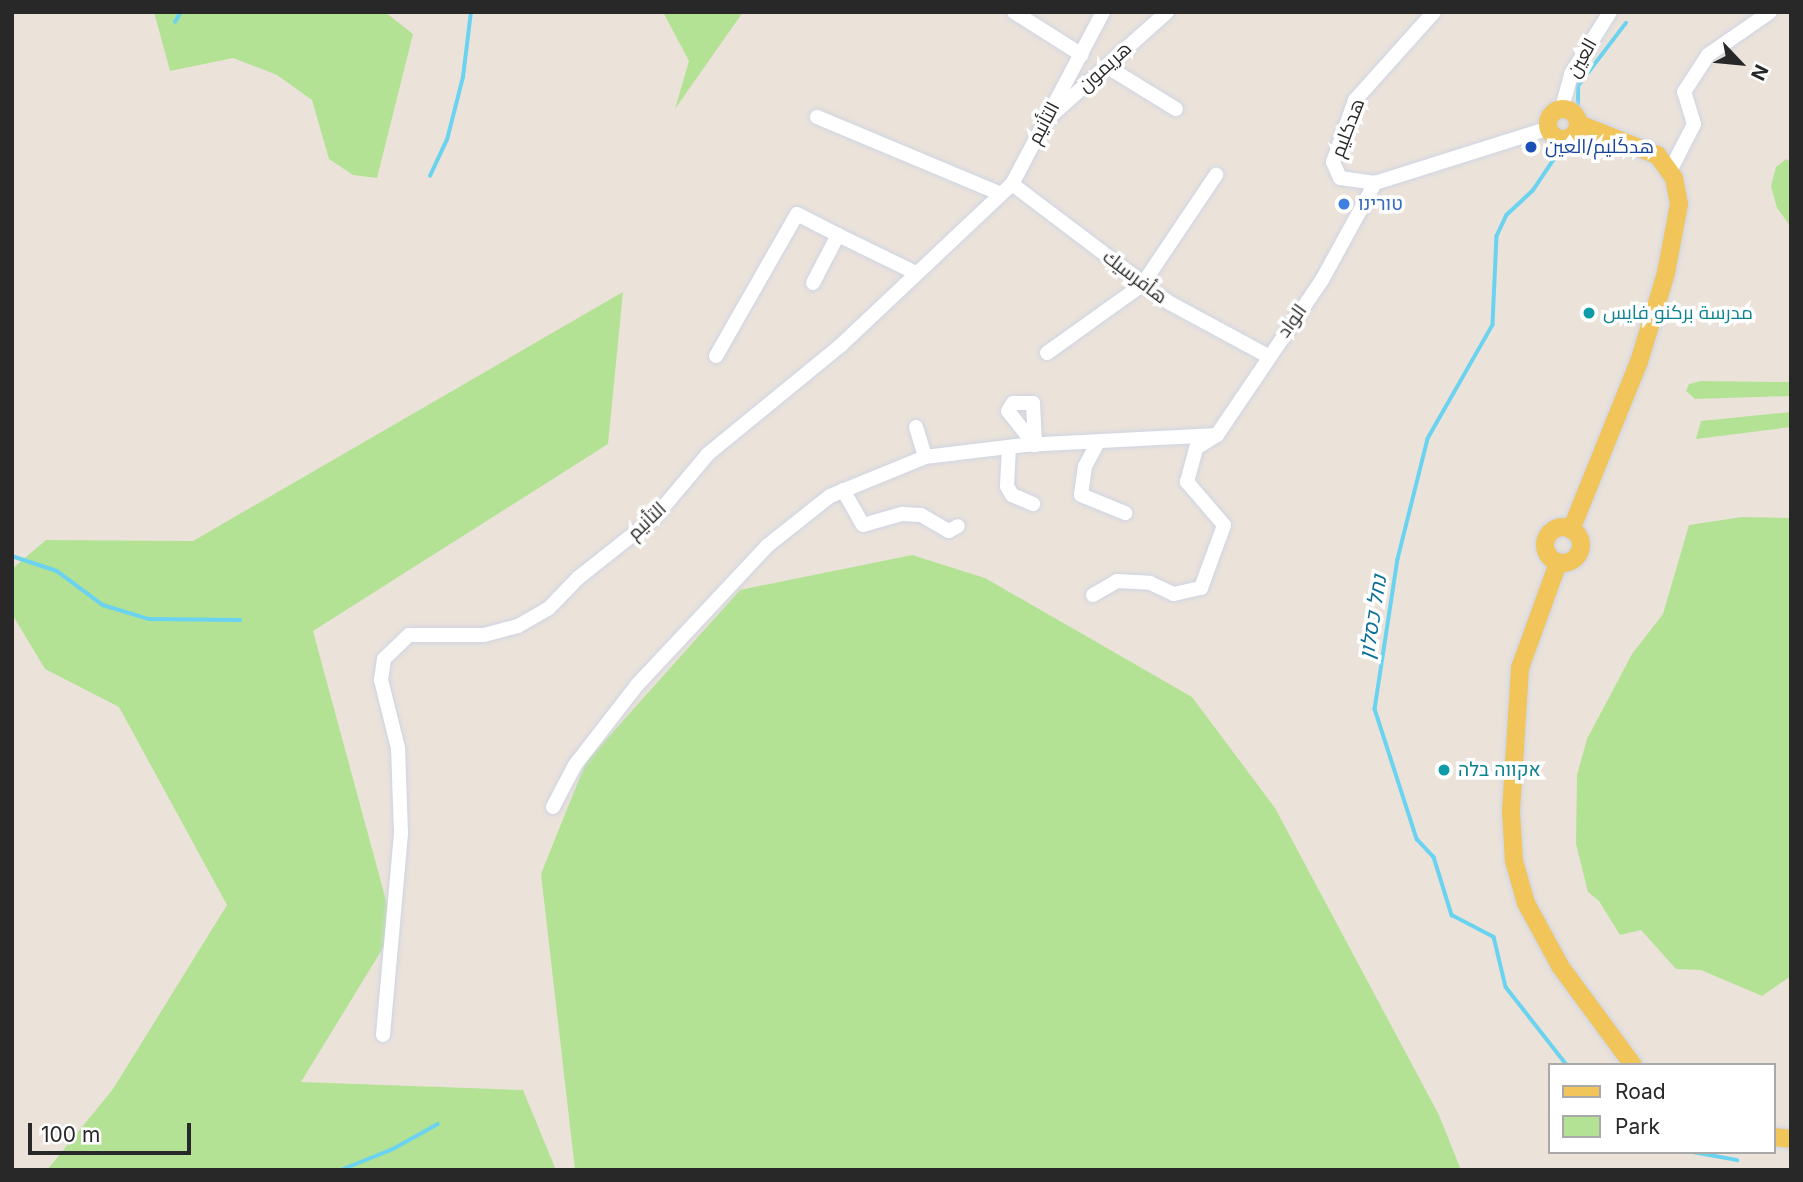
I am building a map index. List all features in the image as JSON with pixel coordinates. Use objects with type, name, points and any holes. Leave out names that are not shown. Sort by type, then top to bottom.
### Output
[{"type":"main road","points":[[1571,530],[1656,310],[1677,221],[1677,189],[1670,171],[1644,148],[1579,124],[1574,113],[1562,108],[1549,118],[1549,128],[1555,137],[1565,139],[1575,134],[1579,124]]},
{"type":"main road","points":[[1554,530],[1571,530],[1580,541],[1578,554],[1570,562],[1558,563],[1546,552],[1546,540],[1554,530]]},
{"type":"main road","points":[[1558,563],[1520,668],[1511,811],[1514,861],[1527,903],[1560,966],[1632,1063]]},
{"type":"street","points":[[1014,12],[1082,55]]},
{"type":"street","name":"التأنيم","points":[[383,1035],[401,834],[398,748],[381,680],[384,659],[409,635],[484,635],[518,626],[548,609],[578,578],[655,517],[708,454],[841,345],[914,272],[1012,184],[1103,12]]},
{"type":"street","name":"هريمون","points":[[1044,122],[1167,12]]},
{"type":"street","name":"هدكليم","points":[[1434,12],[1355,100],[1334,162],[1340,178],[1375,183],[1549,128]]},
{"type":"street","name":"العين","points":[[1562,108],[1570,74],[1610,12]]},
{"type":"street","points":[[1670,171],[1694,124],[1684,92],[1708,55],[1770,12]]},
{"type":"street","points":[[1106,66],[1177,110]]},
{"type":"street","points":[[817,117],[999,193]]},
{"type":"street","points":[[1047,353],[1142,285],[1216,176]]},
{"type":"street","name":"الواد","points":[[1093,595],[1118,581],[1150,583],[1174,594],[1202,587],[1224,525],[1187,482],[1196,448],[1217,435],[1322,280],[1375,183]]},
{"type":"street","name":"هأفرسيك","points":[[1012,184],[1142,285],[1222,335],[1268,356]]},
{"type":"street","points":[[716,356],[797,214],[914,272]]},
{"type":"street","points":[[813,283],[838,235]]},
{"type":"street","points":[[916,427],[925,457]]},
{"type":"street","points":[[553,807],[575,765],[637,685],[767,545],[843,490],[925,457],[1035,445],[1217,435]]},
{"type":"street","points":[[1098,442],[1085,466],[1081,495],[1125,513]]},
{"type":"street","points":[[1009,447],[1007,486],[1012,495],[1033,504]]},
{"type":"street","points":[[843,490],[863,525],[902,514],[921,515],[949,531],[958,526]]},
{"type":"green space","points":[[154,12],[385,12],[413,34],[377,178],[353,175],[329,159],[312,100],[277,75],[233,58],[170,71]]},
{"type":"green space","points":[[663,12],[743,12],[675,109],[689,61]]},
{"type":"green space","points":[[1786,159],[1791,162],[1791,227],[1777,208],[1771,186],[1776,167]]},
{"type":"green space","points":[[623,292],[608,444],[313,631],[394,930],[301,1082],[523,1090],[556,1170],[47,1170],[113,1089],[227,905],[119,707],[45,669],[12,614],[12,569],[46,540],[193,541]]},
{"type":"green space","points":[[1701,381],[1791,382],[1791,396],[1695,399],[1686,391],[1689,384]]},
{"type":"green space","points":[[1791,412],[1791,427],[1696,439],[1701,421]]},
{"type":"green space","points":[[1742,517],[1791,518],[1791,976],[1762,996],[1701,970],[1676,969],[1641,930],[1620,935],[1599,901],[1588,892],[1576,844],[1577,775],[1587,739],[1632,654],[1663,614],[1689,525]]},
{"type":"green space","points":[[912,555],[985,578],[1192,697],[1275,808],[1439,1115],[1461,1170],[575,1170],[541,874],[586,762],[740,590]]},
{"type":"waterway","points":[[175,22],[181,12]]},
{"type":"waterway","points":[[430,176],[447,140],[463,77],[471,12]]},
{"type":"waterway","points":[[1578,113],[1578,86],[1626,23]]},
{"type":"waterway","name":"נחל כסלון","points":[[1560,151],[1533,191],[1507,215],[1497,236],[1493,325],[1428,439],[1398,559],[1375,709],[1417,839],[1434,857],[1452,915],[1494,937],[1506,987],[1565,1063]]},
{"type":"waterway","points":[[12,556],[57,571],[103,605],[149,619],[240,620]]},
{"type":"waterway","points":[[341,1170],[393,1149],[438,1124]]},
{"type":"waterway","name":"נחל כסלון","points":[[1704,1154],[1737,1160]]},
{"type":"place","name":"هدكَليم/العين","points":[[1531,147]]},
{"type":"place","name":"טורינו","points":[[1344,204]]},
{"type":"place","name":"مدرسة بركنو فايس","points":[[1589,313]]},
{"type":"place","name":"אקווה בלה","points":[[1444,770]]}]
